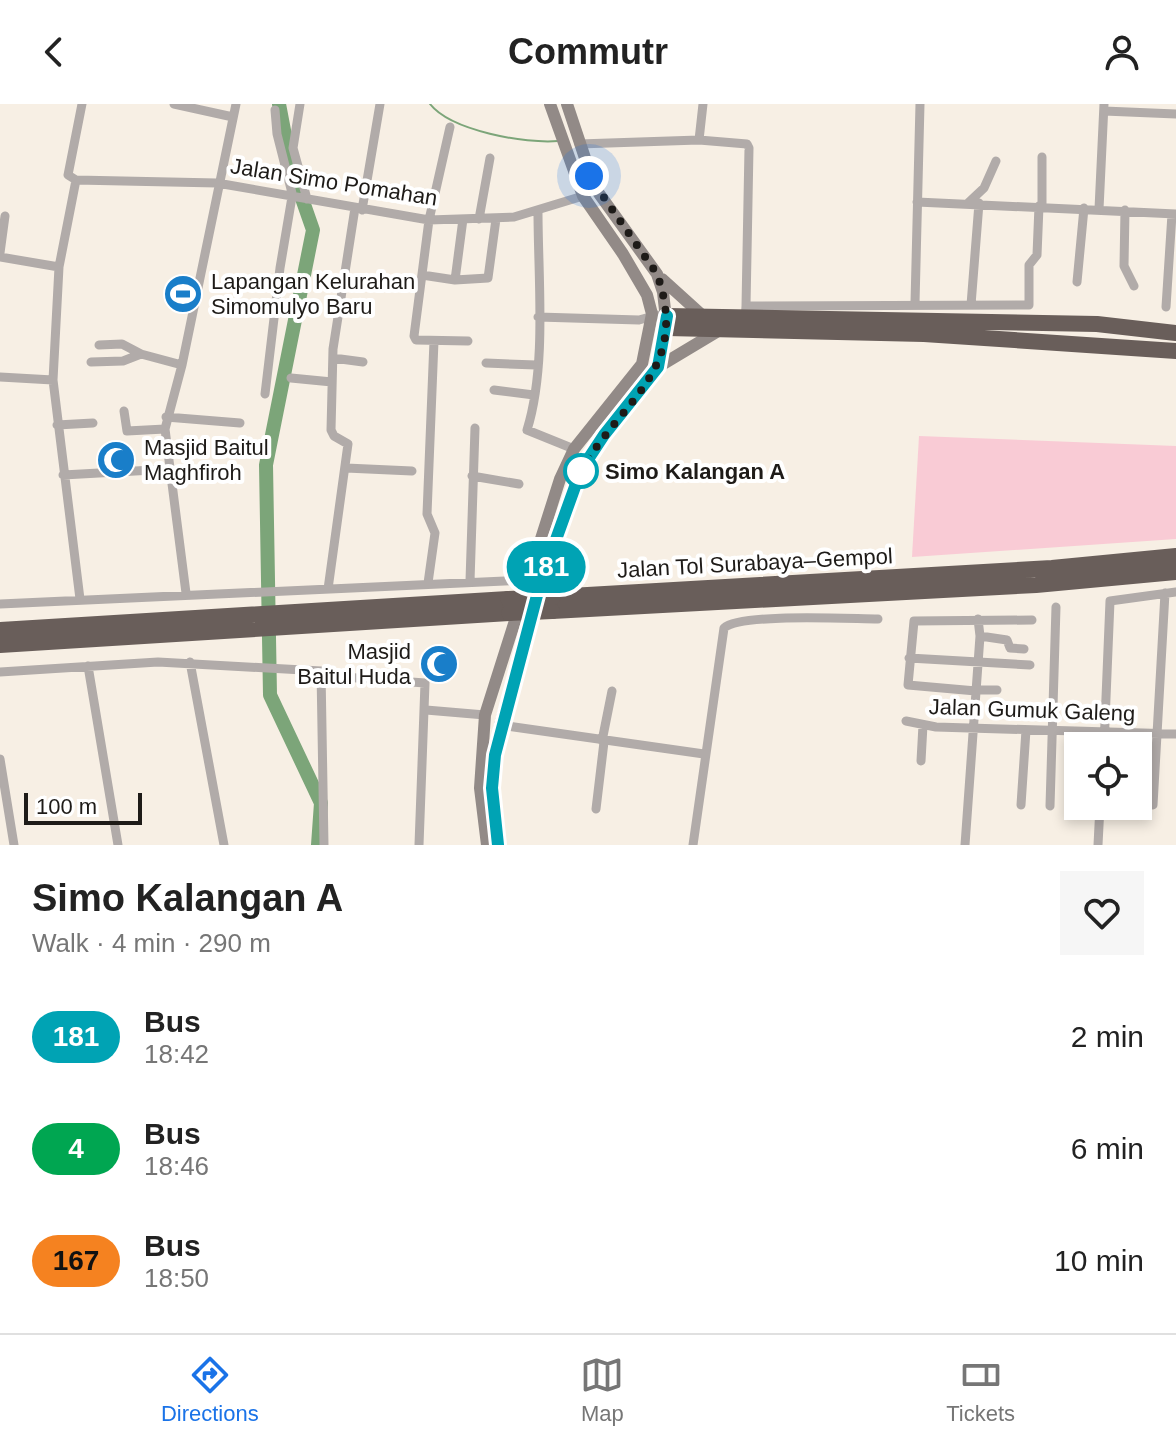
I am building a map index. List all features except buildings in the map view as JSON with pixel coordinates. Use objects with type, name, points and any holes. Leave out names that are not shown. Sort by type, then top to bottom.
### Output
[{"type":"highway","points":[[655,321],[704,317],[923,327],[1176,351]]},
{"type":"highway","points":[[655,321],[718,331],[745,318]]},
{"type":"highway","points":[[923,327],[1097,324],[1176,333]]},
{"type":"highway","name":"Jalan Tol Surabaya–Gempol","points":[[553,604],[1052,568],[1176,556]]},
{"type":"highway","name":"Jalan Tol Surabaya–Gempol","points":[[0,645],[268,622],[508,606],[1036,585],[1176,572]]},
{"type":"highway","name":"Jalan Tol Surabaya–Gempol","points":[[0,630],[268,622]]},
{"type":"main road","points":[[487,845],[485,715],[560,479],[574,449],[642,364],[655,321],[647,295],[580,198],[550,104]]},
{"type":"main road","points":[[567,104],[595,188],[657,274],[704,317]]},
{"type":"main road","points":[[657,274],[655,321],[658,367]]},
{"type":"main road","points":[[498,845],[486,788],[500,725],[568,498],[604,435],[658,367],[718,331]]},
{"type":"street","points":[[80,599],[53,380],[59,267],[76,180],[68,175],[82,104]]},
{"type":"street","points":[[174,104],[233,117]]},
{"type":"street","points":[[186,593],[166,417],[182,365],[217,183],[236,104]]},
{"type":"street","points":[[265,394],[280,268],[299,198],[293,148],[300,104]]},
{"type":"street","points":[[328,589],[348,441],[331,434],[333,358],[358,209],[380,104]]},
{"type":"street","points":[[699,140],[703,104]]},
{"type":"street","points":[[915,303],[920,104]]},
{"type":"street","points":[[1099,209],[1104,108],[1176,114]]},
{"type":"street","points":[[275,110],[277,134],[299,198]]},
{"type":"street","points":[[450,127],[429,220],[415,338],[468,341]]},
{"type":"street","points":[[579,144],[699,140],[747,144],[745,318],[915,303],[1029,305],[1029,265],[1037,255],[1042,157]]},
{"type":"street","points":[[479,219],[490,158]]},
{"type":"street","points":[[971,305],[974,203],[996,161]]},
{"type":"street","name":"Jalan Simo Pomahan","points":[[76,180],[217,183],[429,220],[496,219],[538,212],[580,198]]},
{"type":"street","points":[[917,202],[1174,214],[1166,307]]},
{"type":"street","points":[[1077,282],[1084,208]]},
{"type":"street","points":[[1125,210],[1124,266],[1134,286]]},
{"type":"street","points":[[538,212],[536,365],[528,431],[574,449]]},
{"type":"street","points":[[5,216],[0,255],[59,267]]},
{"type":"street","points":[[455,280],[463,219]]},
{"type":"street","points":[[422,275],[455,280],[488,278],[496,219]]},
{"type":"street","points":[[538,317],[655,321]]},
{"type":"street","points":[[428,583],[435,533],[427,514],[434,341]]},
{"type":"street","points":[[99,345],[122,344],[141,354],[182,365]]},
{"type":"street","points":[[91,362],[123,361],[141,354]]},
{"type":"street","points":[[333,358],[363,362]]},
{"type":"street","points":[[486,363],[536,365]]},
{"type":"street","points":[[0,377],[53,380]]},
{"type":"street","points":[[291,378],[332,382]]},
{"type":"street","points":[[494,390],[534,395]]},
{"type":"street","points":[[124,411],[127,431],[165,429]]},
{"type":"street","points":[[166,417],[240,423]]},
{"type":"street","points":[[57,425],[93,423]]},
{"type":"street","points":[[470,581],[475,428]]},
{"type":"street","points":[[346,468],[412,471]]},
{"type":"street","points":[[63,475],[171,469]]},
{"type":"street","points":[[472,476],[519,484]]},
{"type":"street","points":[[0,604],[186,593],[221,595],[528,580]]},
{"type":"street","points":[[1105,732],[1110,601],[1171,592],[1153,805]]},
{"type":"street","points":[[1050,806],[1056,607]]},
{"type":"street","points":[[693,845],[704,754],[727,625],[779,619],[878,619]]},
{"type":"street","points":[[965,845],[980,636],[978,619]]},
{"type":"street","points":[[997,690],[908,685],[914,621],[1032,620]]},
{"type":"street","points":[[980,636],[1000,637],[1007,640],[1010,648],[1024,649]]},
{"type":"street","points":[[909,658],[1030,665]]},
{"type":"street","points":[[190,662],[224,845]]},
{"type":"street","points":[[0,672],[190,662],[260,670],[321,671],[330,676],[425,683],[419,845]]},
{"type":"street","points":[[88,666],[118,845]]},
{"type":"street","points":[[321,671],[324,845]]},
{"type":"street","points":[[596,809],[612,691]]},
{"type":"street","points":[[426,710],[485,715]]},
{"type":"street","name":"Jalan Gumuk Galeng","points":[[906,721],[923,725],[1105,732]]},
{"type":"street","points":[[500,725],[704,754]]},
{"type":"street","points":[[921,761],[923,725]]},
{"type":"street","points":[[1021,805],[1026,730]]},
{"type":"street","name":"Jalan Gumuk Galeng","points":[[1152,734],[1176,734]]},
{"type":"street","points":[[0,759],[14,845]]},
{"type":"street","points":[[1098,845],[1099,820]]},
{"type":"shaded area","points":[[919,436],[1176,446],[1176,539],[912,557]]},
{"type":"waterway","points":[[279,104],[291,167],[313,230],[266,465],[270,695],[321,803],[318,845]]},
{"type":"waterway","points":[[430,104],[454,122],[490,134],[558,141]]},
{"type":"bus line","name":"181","points":[[498,845],[492,788],[495,755],[500,725],[540,584],[568,498],[581,470],[604,435],[658,367],[667,316]]},
{"type":"place","name":"Lapangan Kelurahan Simomulyo Baru","points":[[183,294]]},
{"type":"place","name":"Masjid Baitul Maghfiroh","points":[[116,460]]},
{"type":"place","name":"Simo Kalangan A","points":[[581,471]]},
{"type":"place","name":"Masjid Baitul Huda","points":[[439,664]]},
{"type":"route","points":[[581,471],[604,435],[658,367],[667,328],[663,292],[657,274],[599,195],[589,176]]}]
